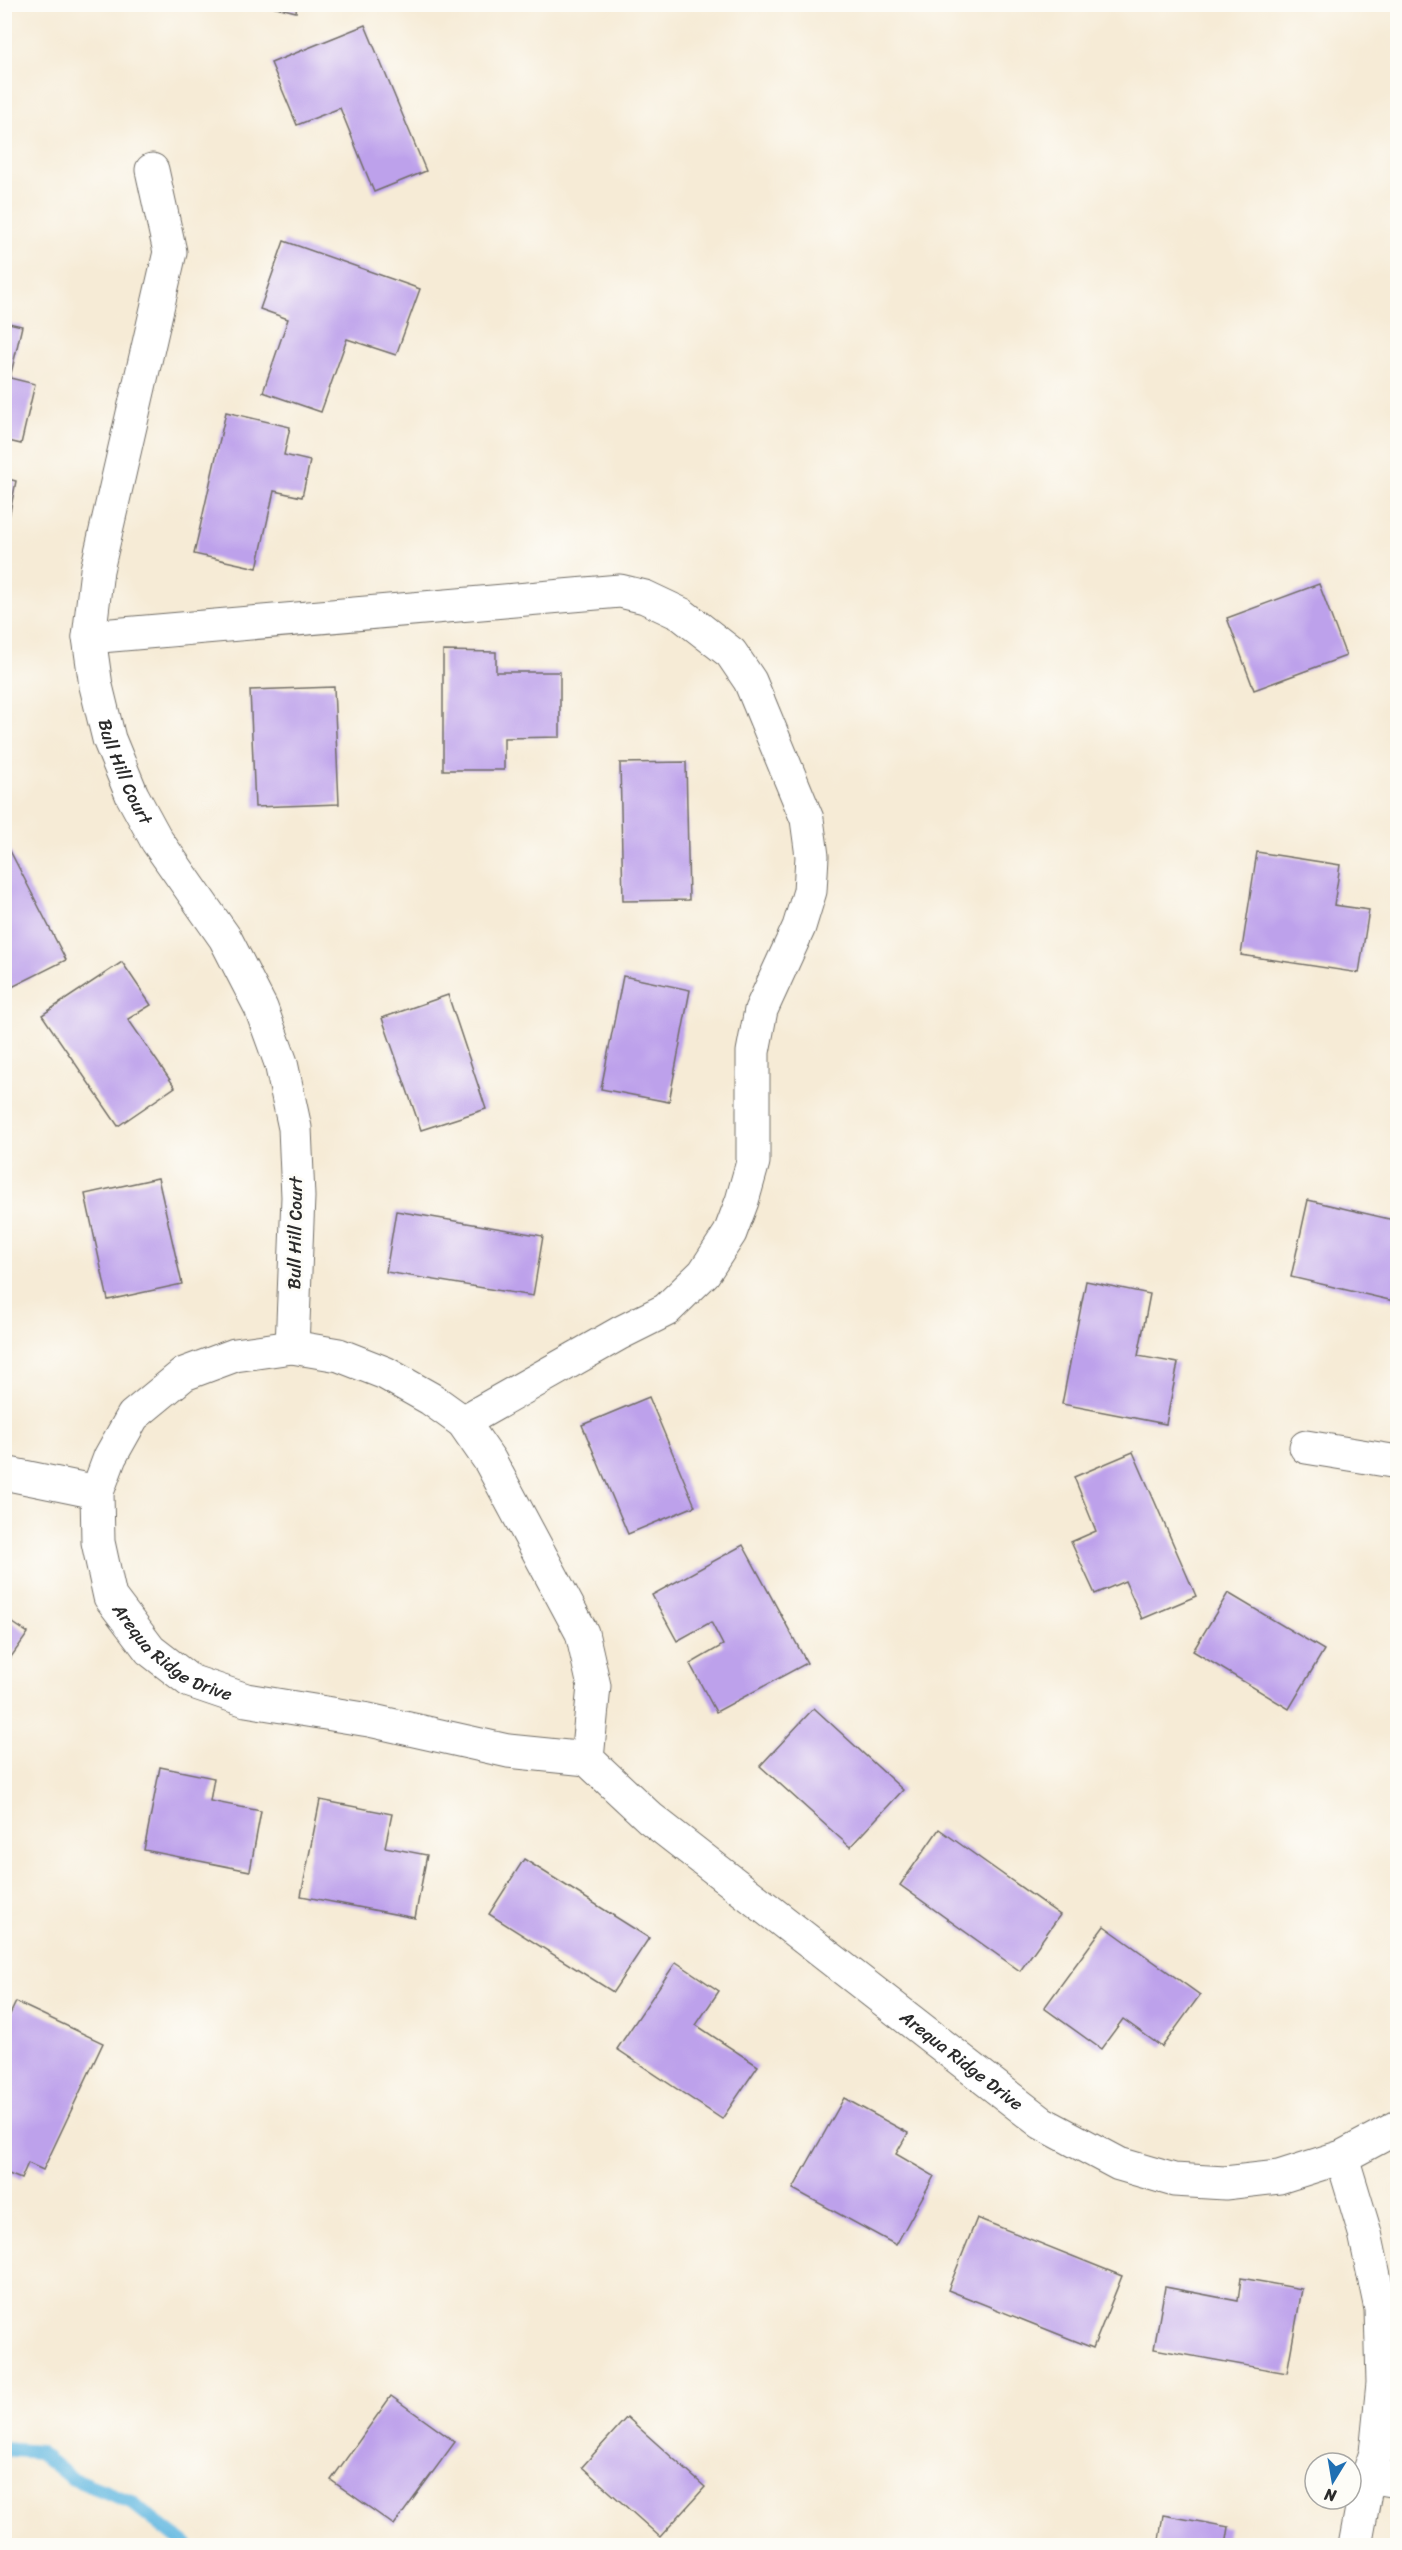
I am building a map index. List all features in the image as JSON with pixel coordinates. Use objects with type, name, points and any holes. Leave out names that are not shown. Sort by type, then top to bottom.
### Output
[{"type":"street","name":"Bull Hill Court","points":[[152,170],[170,252],[97,570],[89,637],[96,686],[109,738],[132,795],[157,842],[225,938],[261,1008],[280,1063],[295,1128],[297,1174],[292,1347]]},
{"type":"street","points":[[89,637],[620,591],[645,597],[681,614],[731,653],[750,681],[807,819],[812,856],[810,891],[799,927],[761,1010],[753,1053],[753,1162],[738,1211],[729,1233],[704,1273],[666,1310],[620,1333],[463,1422]]},
{"type":"street","name":"Arequa Ridge Drive","points":[[587,1759],[594,1686],[582,1633],[490,1461],[463,1422],[432,1399],[385,1373],[339,1355],[292,1347],[235,1355],[184,1374],[132,1416],[110,1457],[97,1492],[98,1542],[110,1597],[150,1650],[190,1681],[246,1700],[369,1720],[508,1751],[587,1759],[650,1818],[1042,2123],[1119,2164],[1174,2180],[1225,2183],[1279,2177],[1342,2157],[1398,2127]]},
{"type":"street","points":[[1306,1447],[1398,1462]]},
{"type":"street","points":[[4,1473],[97,1492]]},
{"type":"street","points":[[1342,2157],[1365,2233],[1381,2309],[1383,2383],[1376,2453],[1383,2478],[1355,2546]]},
{"type":"building","points":[[264,4],[297,4],[296,12]]},
{"type":"building","points":[[365,25],[426,171],[374,192],[340,108],[297,125],[271,63]]},
{"type":"building","points":[[284,241],[420,289],[396,355],[347,339],[321,412],[263,392],[288,319],[260,309]]},
{"type":"building","points":[[4,322],[22,326],[10,378],[35,384],[21,444],[4,440]]},
{"type":"building","points":[[226,412],[290,427],[284,455],[310,461],[302,497],[274,491],[257,568],[194,554]]},
{"type":"building","points":[[4,478],[16,481],[6,533],[4,533]]},
{"type":"building","points":[[1319,584],[1346,656],[1254,690],[1227,618]]},
{"type":"building","points":[[443,651],[496,652],[496,672],[560,672],[560,737],[504,738],[504,770],[443,770]]},
{"type":"building","points":[[334,687],[339,804],[255,807],[250,690]]},
{"type":"building","points":[[686,762],[689,900],[623,901],[620,763]]},
{"type":"building","points":[[4,839],[66,960],[6,990],[4,987]]},
{"type":"building","points":[[1257,852],[1340,865],[1334,905],[1369,910],[1359,973],[1241,955]]},
{"type":"building","points":[[122,962],[151,1005],[128,1019],[175,1087],[118,1126],[42,1015]]},
{"type":"building","points":[[623,976],[690,990],[669,1102],[601,1089]]},
{"type":"building","points":[[448,995],[486,1109],[421,1130],[382,1018]]},
{"type":"building","points":[[158,1178],[182,1284],[108,1300],[85,1194]]},
{"type":"building","points":[[1308,1200],[1398,1221],[1398,1302],[1291,1277]]},
{"type":"building","points":[[396,1211],[543,1236],[533,1296],[386,1272]]},
{"type":"building","points":[[1086,1281],[1150,1294],[1138,1356],[1178,1363],[1166,1424],[1062,1404]]},
{"type":"building","points":[[4,1282],[11,1284],[5,1305],[4,1305]]},
{"type":"building","points":[[649,1397],[695,1506],[628,1534],[582,1425]]},
{"type":"building","points":[[1133,1452],[1196,1596],[1142,1619],[1125,1581],[1095,1594],[1071,1542],[1096,1531],[1074,1477]]},
{"type":"building","points":[[743,1545],[807,1663],[716,1712],[690,1664],[723,1645],[711,1622],[677,1641],[652,1595]]},
{"type":"building","points":[[1228,1593],[1324,1650],[1289,1709],[1193,1651]]},
{"type":"building","points":[[4,1617],[28,1633],[4,1667]]},
{"type":"building","points":[[814,1708],[903,1790],[850,1847],[760,1766]]},
{"type":"building","points":[[160,1767],[214,1778],[210,1801],[261,1811],[250,1871],[144,1850]]},
{"type":"building","points":[[320,1800],[392,1814],[385,1847],[427,1855],[415,1918],[301,1896]]},
{"type":"building","points":[[939,1829],[1060,1915],[1020,1971],[900,1885]]},
{"type":"building","points":[[524,1859],[649,1938],[613,1992],[489,1914]]},
{"type":"building","points":[[1104,1926],[1200,1995],[1162,2047],[1123,2019],[1101,2049],[1044,2008]]},
{"type":"building","points":[[676,1962],[719,1991],[696,2025],[758,2066],[722,2119],[617,2049]]},
{"type":"building","points":[[16,2002],[103,2043],[43,2170],[28,2163],[21,2179],[4,2172],[4,2027]]},
{"type":"building","points":[[844,2098],[908,2133],[896,2154],[934,2176],[896,2245],[793,2189]]},
{"type":"building","points":[[977,2218],[1122,2276],[1093,2348],[948,2290]]},
{"type":"building","points":[[1241,2278],[1302,2289],[1287,2373],[1154,2349],[1165,2287],[1238,2301]]},
{"type":"building","points":[[391,2396],[455,2442],[394,2525],[331,2480]]},
{"type":"building","points":[[627,2417],[705,2487],[660,2537],[582,2467]]},
{"type":"building","points":[[1163,2515],[1229,2527],[1226,2546],[1158,2546]]},
{"type":"waterway","points":[[4,2449],[39,2452],[71,2478],[131,2502],[187,2546]]}]
